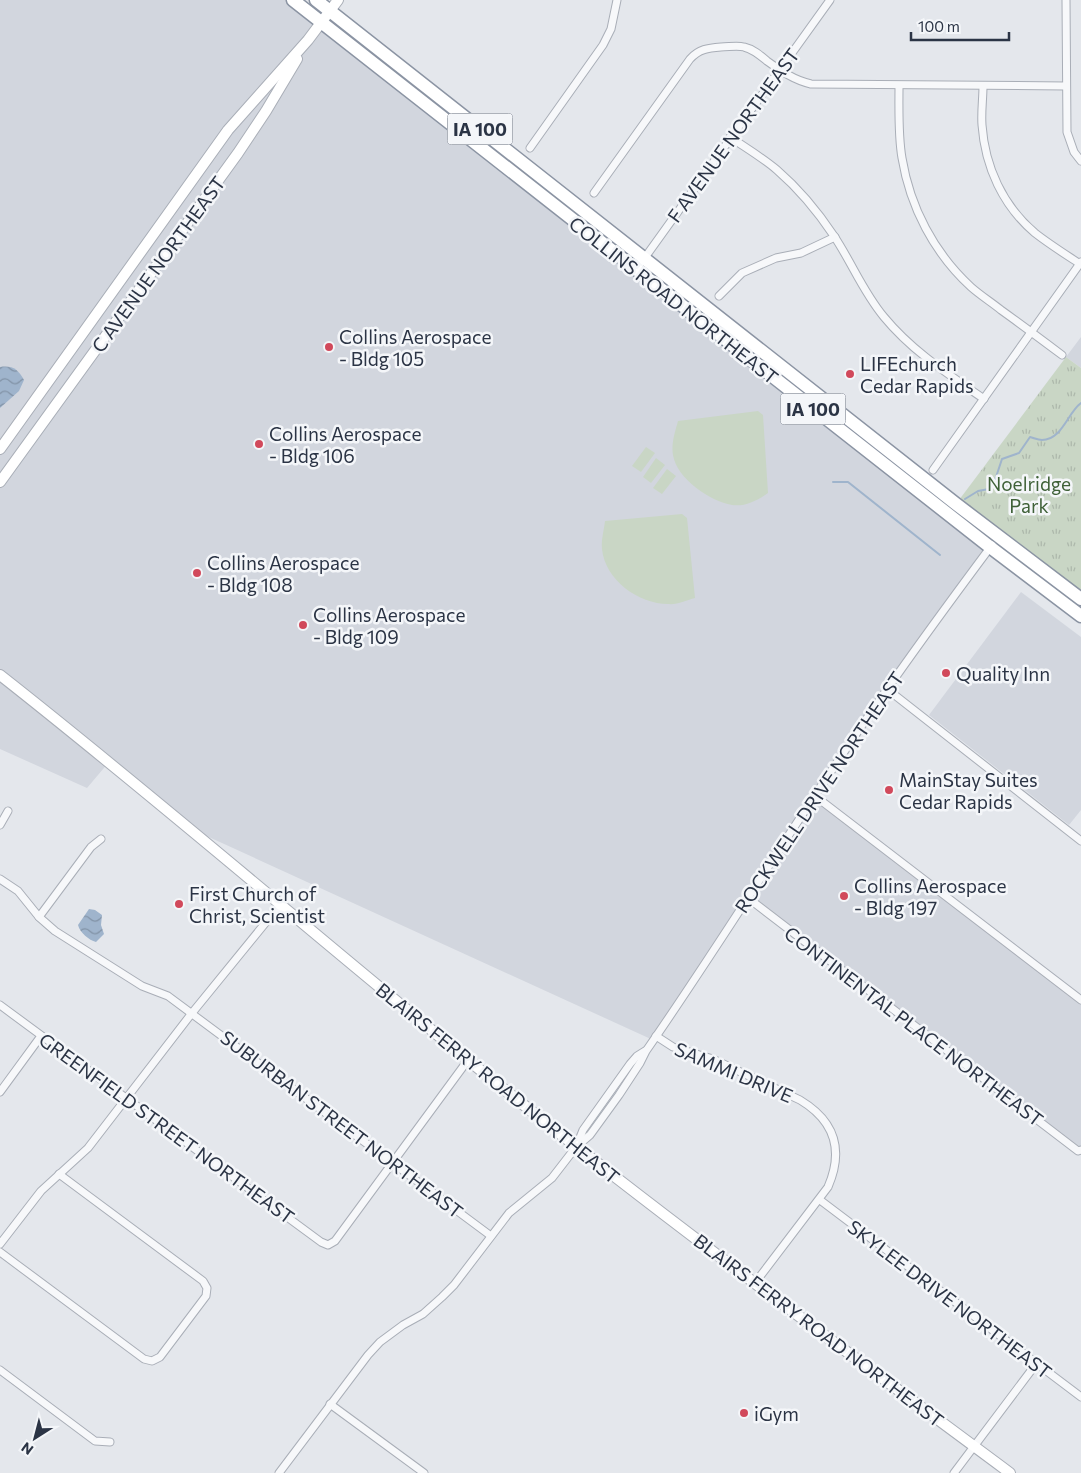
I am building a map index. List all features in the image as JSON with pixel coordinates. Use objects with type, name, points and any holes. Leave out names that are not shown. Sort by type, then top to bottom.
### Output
[{"type":"highway","name":"COLLINS ROAD NORTHEAST","points":[[293,0],[1081,599]]},
{"type":"highway","name":"COLLINS ROAD NORTHEAST","points":[[316,0],[640,265],[990,547],[1081,616]]},
{"type":"main road","name":"C AVENUE NORTHEAST","points":[[0,482],[238,154],[308,40],[338,0]]},
{"type":"main road","name":"C AVENUE NORTHEAST","points":[[0,449],[228,130],[308,40]]},
{"type":"main road","name":"BLAIRS FERRY ROAD NORTHEAST","points":[[0,675],[179,819],[280,905],[576,1147],[1010,1473]]},
{"type":"street","points":[[530,148],[603,45],[611,29],[617,0]]},
{"type":"street","name":"F AVENUE NORTHEAST","points":[[640,265],[830,0]]},
{"type":"street","points":[[1066,0],[1067,132],[1072,147],[1081,161]]},
{"type":"street","points":[[594,193],[690,59],[697,52],[710,48],[746,47],[799,82],[811,84],[1066,86]]},
{"type":"street","points":[[899,86],[901,156],[913,202],[923,225],[945,260],[972,288],[1062,355]]},
{"type":"street","points":[[933,470],[1080,263],[1036,234],[1020,219],[998,188],[985,146],[982,124],[983,86]]},
{"type":"street","points":[[730,137],[775,169],[793,185],[835,237],[865,292],[902,337],[922,356],[984,399]]},
{"type":"street","points":[[719,296],[742,273],[751,268],[776,258],[801,253],[835,237]]},
{"type":"street","name":"ROCKWELL DRIVE NORTHEAST","points":[[279,1473],[368,1355],[380,1342],[423,1314],[442,1298],[509,1214],[552,1178],[576,1147],[583,1130],[630,1064],[637,1056],[646,1051],[887,689],[998,537]]},
{"type":"street","points":[[887,689],[1081,841]]},
{"type":"street","points":[[815,796],[1081,1000]]},
{"type":"street","points":[[0,825],[8,811]]},
{"type":"street","points":[[39,917],[91,847],[101,839]]},
{"type":"street","name":"SUBURBAN STREET NORTHEAST","points":[[0,879],[18,890],[39,917],[56,931],[142,986],[165,993],[491,1236]]},
{"type":"street","name":"CONTINENTAL PLACE NORTHEAST","points":[[748,898],[1078,1151],[1081,1150]]},
{"type":"street","points":[[0,1244],[41,1191],[88,1148],[192,1013],[280,905]]},
{"type":"street","name":"GREENFIELD STREET NORTHEAST","points":[[0,1005],[321,1242],[328,1245],[335,1241],[393,1162]]},
{"type":"street","points":[[0,1092],[41,1036]]},
{"type":"street","name":"SAMMI DRIVE","points":[[656,1036],[673,1046],[713,1059],[814,1108],[832,1132],[837,1160],[828,1188],[755,1283]]},
{"type":"street","points":[[393,1162],[468,1060]]},
{"type":"street","points":[[0,1252],[144,1358],[152,1361],[160,1357],[184,1326],[206,1296],[207,1288],[203,1281],[59,1174]]},
{"type":"street","name":"SKYLEE DRIVE NORTHEAST","points":[[820,1200],[1081,1397]]},
{"type":"street","points":[[954,1473],[1036,1364]]},
{"type":"street","points":[[0,1370],[95,1441],[110,1442]]},
{"type":"street","points":[[330,1404],[424,1473]]},
{"type":"shaded area","points":[[0,0],[293,0],[990,547],[815,796],[1081,1000],[1081,1150],[748,899],[653,1040],[189,828],[109,762],[87,788],[0,749]]},
{"type":"shaded area","points":[[1081,337],[1081,368],[1066,357]]},
{"type":"shaded area","points":[[1021,592],[1081,637],[1081,810],[1069,825],[929,715]]},
{"type":"green space","name":"Noelridge Park","points":[[1066,357],[1081,368],[1081,599],[956,504]]},
{"type":"green space","points":[[758,411],[763,415],[768,493],[742,505],[732,505],[714,499],[696,488],[681,472],[673,455],[673,442],[678,421]]},
{"type":"green space","points":[[646,447],[655,453],[641,472],[632,466]]},
{"type":"green space","points":[[656,458],[665,465],[651,483],[643,477]]},
{"type":"green space","points":[[667,469],[676,476],[662,494],[653,488]]},
{"type":"green space","points":[[682,514],[687,518],[695,598],[668,604],[646,600],[635,595],[617,580],[605,560],[602,539],[605,521]]},
{"type":"water","points":[[0,367],[14,369],[24,380],[19,391],[0,408]]},
{"type":"water","points":[[89,909],[95,910],[102,915],[101,925],[104,934],[96,942],[85,936],[78,925]]},
{"type":"waterway","points":[[965,499],[978,491],[989,489],[995,480],[1002,459],[1019,453],[1030,437],[1042,440],[1049,439],[1060,431],[1076,407],[1081,403]]},
{"type":"waterway","points":[[833,482],[848,482],[940,555]]},
{"type":"place","name":"Collins Aerospace - Bldg 105","points":[[329,347]]},
{"type":"place","name":"LIFEchurch Cedar Rapids","points":[[850,374]]},
{"type":"place","name":"Collins Aerospace - Bldg 106","points":[[259,444]]},
{"type":"place","name":"Collins Aerospace - Bldg 108","points":[[197,573]]},
{"type":"place","name":"Collins Aerospace - Bldg 109","points":[[303,625]]},
{"type":"place","name":"Quality Inn","points":[[946,673]]},
{"type":"place","name":"MainStay Suites Cedar Rapids","points":[[889,790]]},
{"type":"place","name":"Collins Aerospace - Bldg 197","points":[[844,896]]},
{"type":"place","name":"First Church of Christ, Scientist","points":[[179,904]]},
{"type":"place","name":"iGym","points":[[744,1413]]}]
